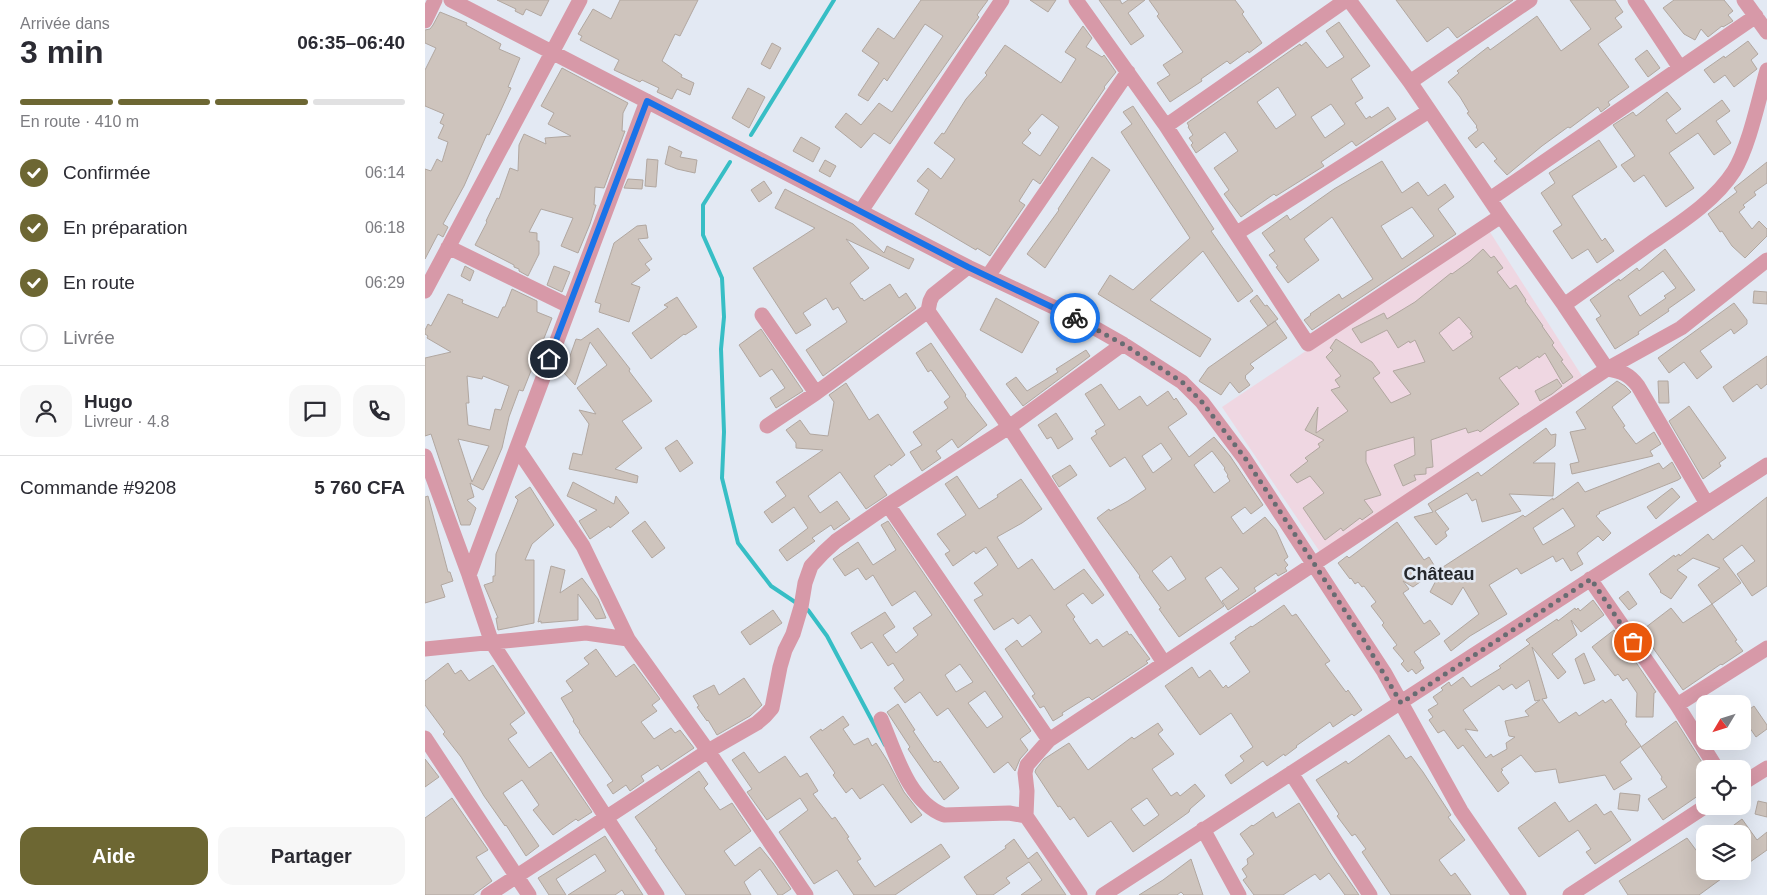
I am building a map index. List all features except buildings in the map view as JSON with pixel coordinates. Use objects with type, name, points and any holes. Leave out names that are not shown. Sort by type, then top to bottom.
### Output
[{"type":"street","points":[[425,21],[435,0]]},
{"type":"street","points":[[451,0],[968,267],[1079,319],[1123,344],[1182,382],[1202,402],[1245,458],[1367,644],[1461,811],[1519,895]]},
{"type":"street","points":[[425,291],[553,54],[580,0]]},
{"type":"street","points":[[861,211],[1002,0]]},
{"type":"street","points":[[1077,0],[1166,126],[1308,344],[1501,216]]},
{"type":"street","points":[[1166,126],[1348,0],[1411,82],[1607,369],[1621,371],[1630,376],[1638,386],[1707,504]]},
{"type":"street","points":[[1411,82],[1530,0]]},
{"type":"street","points":[[1635,0],[1680,68]]},
{"type":"street","points":[[1744,0],[1767,32]]},
{"type":"street","points":[[1490,199],[1756,16]]},
{"type":"street","points":[[1564,305],[1692,213],[1718,190],[1734,170],[1745,144],[1767,70]]},
{"type":"street","points":[[988,276],[1127,72]]},
{"type":"street","points":[[469,575],[647,101]]},
{"type":"street","points":[[1237,233],[1429,110]]},
{"type":"street","points":[[449,247],[569,306]]},
{"type":"street","points":[[1080,895],[1026,816],[1027,791],[1025,774],[1027,765],[1049,740],[1607,369],[1681,328],[1767,260]]},
{"type":"street","points":[[767,426],[928,311],[933,295],[968,267]]},
{"type":"street","points":[[928,311],[1009,427],[1164,663]]},
{"type":"street","points":[[762,315],[815,393]]},
{"type":"street","points":[[488,895],[708,751],[757,723],[772,708],[780,666],[793,634],[811,566],[836,541],[1009,427],[1123,344]]},
{"type":"street","points":[[517,448],[583,546],[628,639],[708,751],[805,895]]},
{"type":"street","points":[[425,456],[492,643],[657,895]]},
{"type":"street","points":[[1103,895],[1767,464]]},
{"type":"street","points":[[889,505],[1049,740]]},
{"type":"street","points":[[1591,579],[1677,705],[1711,760]]},
{"type":"street","points":[[425,649],[586,633],[628,639]]},
{"type":"street","points":[[1677,705],[1767,648]]},
{"type":"street","points":[[881,719],[908,781],[917,796],[936,812],[944,815],[1009,813],[1026,816]]},
{"type":"street","points":[[425,738],[529,895]]},
{"type":"street","points":[[1751,778],[1767,768]]},
{"type":"street","points":[[1291,773],[1370,895]]},
{"type":"street","points":[[1570,895],[1696,813]]},
{"type":"street","points":[[1203,829],[1236,893]]},
{"type":"shaded area","points":[[1488,229],[1582,376],[1320,552],[1222,407]]},
{"type":"waterway","points":[[751,135],[834,0]]},
{"type":"waterway","points":[[730,162],[703,205],[703,235],[722,278],[724,317],[721,349],[724,432],[722,478],[738,543],[771,586],[798,604]]},
{"type":"waterway","points":[[804,607],[827,636],[885,745]]},
{"type":"way so far","points":[[1075,318],[1123,344],[1182,382],[1202,402],[1245,458],[1362,637],[1401,703],[1591,579],[1633,642]]},
{"type":"district","name":"Château","points":[[1439,574]]},
{"type":"route","points":[[549,359],[647,101],[968,267],[1075,318]]}]
